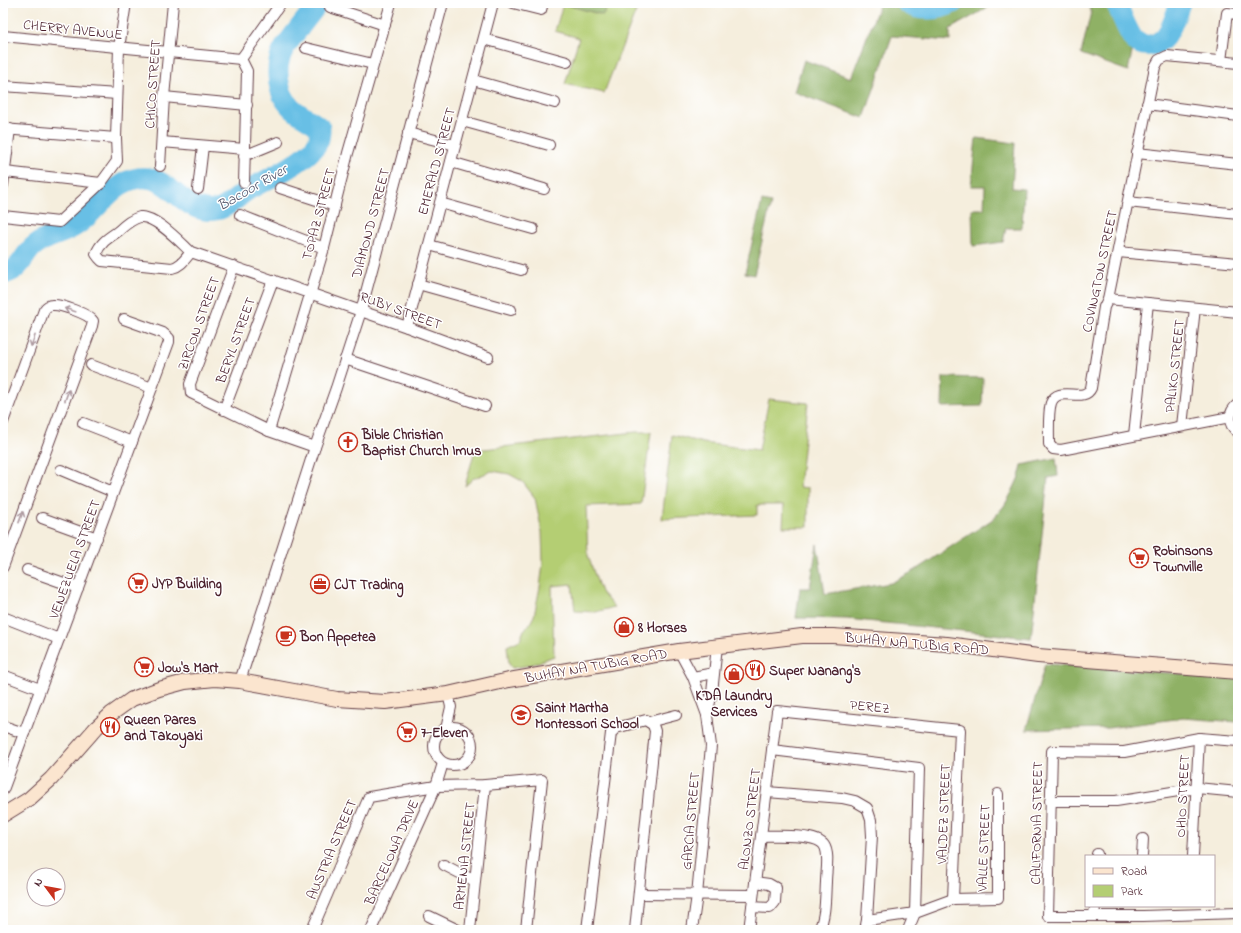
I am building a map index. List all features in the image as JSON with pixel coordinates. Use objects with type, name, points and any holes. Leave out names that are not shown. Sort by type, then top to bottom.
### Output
[{"type":"main road","name":"BUHAY NA TUBIG ROAD","points":[[3,815],[29,799],[51,779],[96,728],[111,714],[132,699],[159,689],[185,682],[215,679],[240,681],[337,699],[385,702],[448,694],[509,680],[679,651],[802,636],[833,636],[946,644],[1038,656],[1238,672]]},
{"type":"street","points":[[3,216],[59,222],[102,183],[117,161],[117,94],[120,48],[126,3]]},
{"type":"street","name":"CHICO STREET","points":[[160,166],[164,97],[173,3]]},
{"type":"street","points":[[270,3],[281,4]]},
{"type":"street","name":"TOPAZ STREET","points":[[269,431],[324,248],[334,206],[391,3]]},
{"type":"street","name":"DIAMOND STREET","points":[[240,681],[315,447],[361,311],[443,3]]},
{"type":"street","name":"EMERALD STREET","points":[[407,327],[493,3]]},
{"type":"street","points":[[513,3],[541,10],[543,3]]},
{"type":"street","points":[[244,183],[247,71],[241,59],[281,4]]},
{"type":"street","points":[[330,7],[386,24]]},
{"type":"street","points":[[1238,14],[1228,8],[1221,61],[1238,63]]},
{"type":"street","name":"CHERRY AVENUE","points":[[3,36],[241,59]]},
{"type":"street","points":[[484,39],[567,62]]},
{"type":"street","points":[[306,48],[373,64]]},
{"type":"street","name":"COVINGTON STREET","points":[[1134,435],[1061,450],[1053,448],[1049,444],[1050,404],[1054,397],[1060,394],[1085,394],[1089,392],[1104,307],[1108,299],[1118,252],[1154,67],[1159,60],[1167,56],[1221,61]]},
{"type":"street","points":[[473,80],[555,103]]},
{"type":"street","points":[[3,86],[117,94]]},
{"type":"street","points":[[164,97],[247,105]]},
{"type":"street","points":[[1147,104],[1238,116]]},
{"type":"street","points":[[462,121],[549,145]]},
{"type":"street","points":[[3,185],[5,172],[6,129],[116,138]]},
{"type":"street","points":[[408,133],[455,145]]},
{"type":"street","points":[[162,142],[245,152],[278,142]]},
{"type":"street","points":[[198,189],[203,146]]},
{"type":"street","points":[[1137,153],[1238,164]]},
{"type":"street","points":[[451,162],[544,189]]},
{"type":"street","points":[[5,172],[102,183]]},
{"type":"street","points":[[280,188],[334,206]]},
{"type":"street","points":[[1128,202],[1238,214]]},
{"type":"street","points":[[440,203],[533,229]]},
{"type":"street","points":[[240,215],[324,248]]},
{"type":"street","points":[[140,217],[148,217],[155,221],[191,252],[178,267],[172,268],[102,260],[96,254],[101,244],[130,221],[140,217]]},
{"type":"street","points":[[429,244],[521,270]]},
{"type":"street","name":"RUBY STREET","points":[[191,252],[407,327],[488,357]]},
{"type":"street","points":[[1118,252],[1238,263]]},
{"type":"street","name":"ZIRCON STREET","points":[[224,410],[194,395],[189,389],[234,266]]},
{"type":"street","name":"BERYL STREET","points":[[224,410],[273,280]]},
{"type":"street","points":[[418,284],[511,310]]},
{"type":"street","points":[[1108,299],[1238,312]]},
{"type":"street","points":[[3,422],[44,310],[48,305],[53,304],[84,314],[91,318],[93,321],[3,567]]},
{"type":"street","points":[[1148,304],[1134,435],[1230,418]]},
{"type":"street","name":"PALIKO STREET","points":[[1182,426],[1195,308]]},
{"type":"street","name":"VENEZUELA STREET","points":[[3,790],[168,347],[169,338],[162,333],[124,319]]},
{"type":"street","points":[[346,359],[485,406]]},
{"type":"street","points":[[91,365],[152,388]]},
{"type":"street","points":[[1238,404],[1233,408],[1230,418],[1232,427],[1238,432]]},
{"type":"street","points":[[224,410],[269,431],[315,447]]},
{"type":"street","points":[[83,423],[132,442]]},
{"type":"street","points":[[61,470],[114,492]]},
{"type":"street","points":[[42,518],[96,538]]},
{"type":"street","points":[[27,570],[78,588]]},
{"type":"street","points":[[3,617],[59,639]]},
{"type":"street","name":"GARCIA STREET","points":[[707,715],[712,693],[717,646]]},
{"type":"street","name":"GARCIA STREET","points":[[679,651],[693,677],[707,715],[711,746],[698,894],[692,930]]},
{"type":"street","points":[[693,677],[714,673]]},
{"type":"street","points":[[3,675],[40,689]]},
{"type":"street","points":[[446,729],[451,707],[448,694]]},
{"type":"street","name":"PEREZ","points":[[777,711],[960,730]]},
{"type":"street","name":"ALONZO STREET","points":[[749,930],[777,711]]},
{"type":"street","points":[[587,930],[611,733],[616,728],[646,720],[649,722],[676,716]]},
{"type":"street","points":[[635,930],[656,731],[649,722]]},
{"type":"street","points":[[3,726],[24,733]]},
{"type":"street","points":[[446,729],[459,729],[468,736],[471,742],[471,748],[466,759],[461,763],[449,765],[437,756],[434,750],[436,738],[440,732],[446,729]]},
{"type":"street","name":"VALDEZ STREET","points":[[953,899],[960,730]]},
{"type":"street","name":"CALIFORNIA STREET","points":[[1095,911],[1048,916],[1052,751],[1124,752],[1198,738],[1238,741]]},
{"type":"street","name":"OHIO STREET","points":[[1193,855],[1198,738]]},
{"type":"street","points":[[772,750],[919,768],[915,913],[908,930]]},
{"type":"street","name":"BARCELONA DRIVE","points":[[372,930],[436,786],[443,762]]},
{"type":"street","points":[[436,786],[485,785],[542,780],[526,930]]},
{"type":"street","name":"ARMENIA STREET","points":[[470,930],[485,785]]},
{"type":"street","name":"AUSTRIA STREET","points":[[312,930],[369,797],[436,786]]},
{"type":"street","points":[[1050,801],[1116,801],[1197,788],[1238,792]]},
{"type":"street","points":[[767,792],[842,798],[855,801],[867,808],[871,820],[872,836],[867,920],[865,930]]},
{"type":"street","name":"VALLE STREET","points":[[867,920],[915,913],[953,899],[998,898],[998,794]]},
{"type":"street","points":[[761,836],[806,837],[815,839],[823,845],[827,863],[824,907],[822,923],[819,930]]},
{"type":"street","points":[[1142,855],[1143,839]]},
{"type":"street","points":[[444,865],[476,881]]},
{"type":"street","points":[[752,908],[770,908],[775,902],[776,888],[773,885],[755,882]]},
{"type":"street","points":[[639,894],[754,895]]},
{"type":"street","points":[[1095,911],[1190,910],[1238,913]]},
{"type":"street","points":[[429,916],[458,930]]},
{"type":"green space","points":[[563,3],[608,3],[603,15]]},
{"type":"green space","points":[[608,3],[639,3],[604,93],[565,84],[579,38],[555,31],[563,4],[603,15]]},
{"type":"green space","points":[[880,3],[994,3],[950,29],[950,41],[892,36],[864,118],[794,92],[804,60],[851,78]]},
{"type":"green space","points":[[1087,3],[1121,3],[1137,35],[1144,38],[1154,34],[1169,18],[1172,13],[1167,3],[1189,3],[1175,30],[1165,42],[1152,49],[1133,48],[1128,71],[1081,54],[1091,12]]},
{"type":"green space","points":[[976,138],[1015,143],[1012,188],[1024,189],[1022,228],[1006,228],[1003,242],[973,246],[972,209],[984,209],[985,186],[971,186]]},
{"type":"green space","points":[[762,201],[771,203],[754,275],[745,273]]},
{"type":"green space","points":[[943,377],[983,378],[982,406],[942,407]]},
{"type":"green space","points":[[769,399],[808,403],[799,487],[808,488],[808,527],[783,527],[784,505],[757,505],[757,515],[662,519],[672,435],[703,443],[759,450]]},
{"type":"green space","points":[[636,432],[651,432],[641,504],[586,506],[588,556],[601,592],[614,607],[596,612],[575,611],[572,584],[552,586],[554,656],[531,665],[512,668],[509,664],[507,646],[520,640],[524,630],[534,616],[543,563],[542,532],[535,498],[522,481],[509,474],[492,471],[474,478],[465,486],[475,450]]},
{"type":"green space","points":[[1056,458],[1058,476],[1048,478],[1031,638],[847,619],[796,618],[800,588],[810,588],[817,544],[825,594],[891,583],[914,571],[993,519],[1004,506],[1011,494],[1019,477],[1022,465]]},
{"type":"green space","points":[[1045,664],[1238,678],[1238,722],[1183,718],[1108,728],[1026,730]]},
{"type":"waterway","name":"Bacoor River","points":[[3,274],[18,266],[34,246],[77,225],[120,185],[129,181],[139,178],[149,178],[166,186],[196,208],[217,210],[227,205],[248,190],[288,168],[310,152],[318,141],[320,128],[294,110],[286,101],[282,94],[278,78],[278,70],[281,54],[285,47],[318,3]]},
{"type":"waterway","name":"Bacoor River","points":[[907,3],[924,9],[942,7],[953,3]]},
{"type":"waterway","name":"Bacoor River","points":[[1116,3],[1131,36],[1142,45],[1153,45],[1165,37],[1169,31],[1180,3]]},
{"type":"place","name":"Bible Christian Baptist Church Imus","points":[[348,442]]},
{"type":"place","name":"Robinsons Townville","points":[[1139,558]]},
{"type":"place","name":"JYP Building","points":[[138,583]]},
{"type":"place","name":"CJT Trading","points":[[320,584]]},
{"type":"place","name":"8 Horses","points":[[624,627]]},
{"type":"place","name":"Bon Appetea","points":[[286,636]]},
{"type":"place","name":"Jow's Mart","points":[[144,667]]},
{"type":"place","name":"Super Nanang's","points":[[755,670]]},
{"type":"place","name":"KDA Laundry Services","points":[[734,674]]},
{"type":"place","name":"Saint Martha Montessori School","points":[[521,715]]},
{"type":"place","name":"Queen Pares and Takoyaki","points":[[110,727]]},
{"type":"place","name":"7-Eleven","points":[[407,732]]}]
